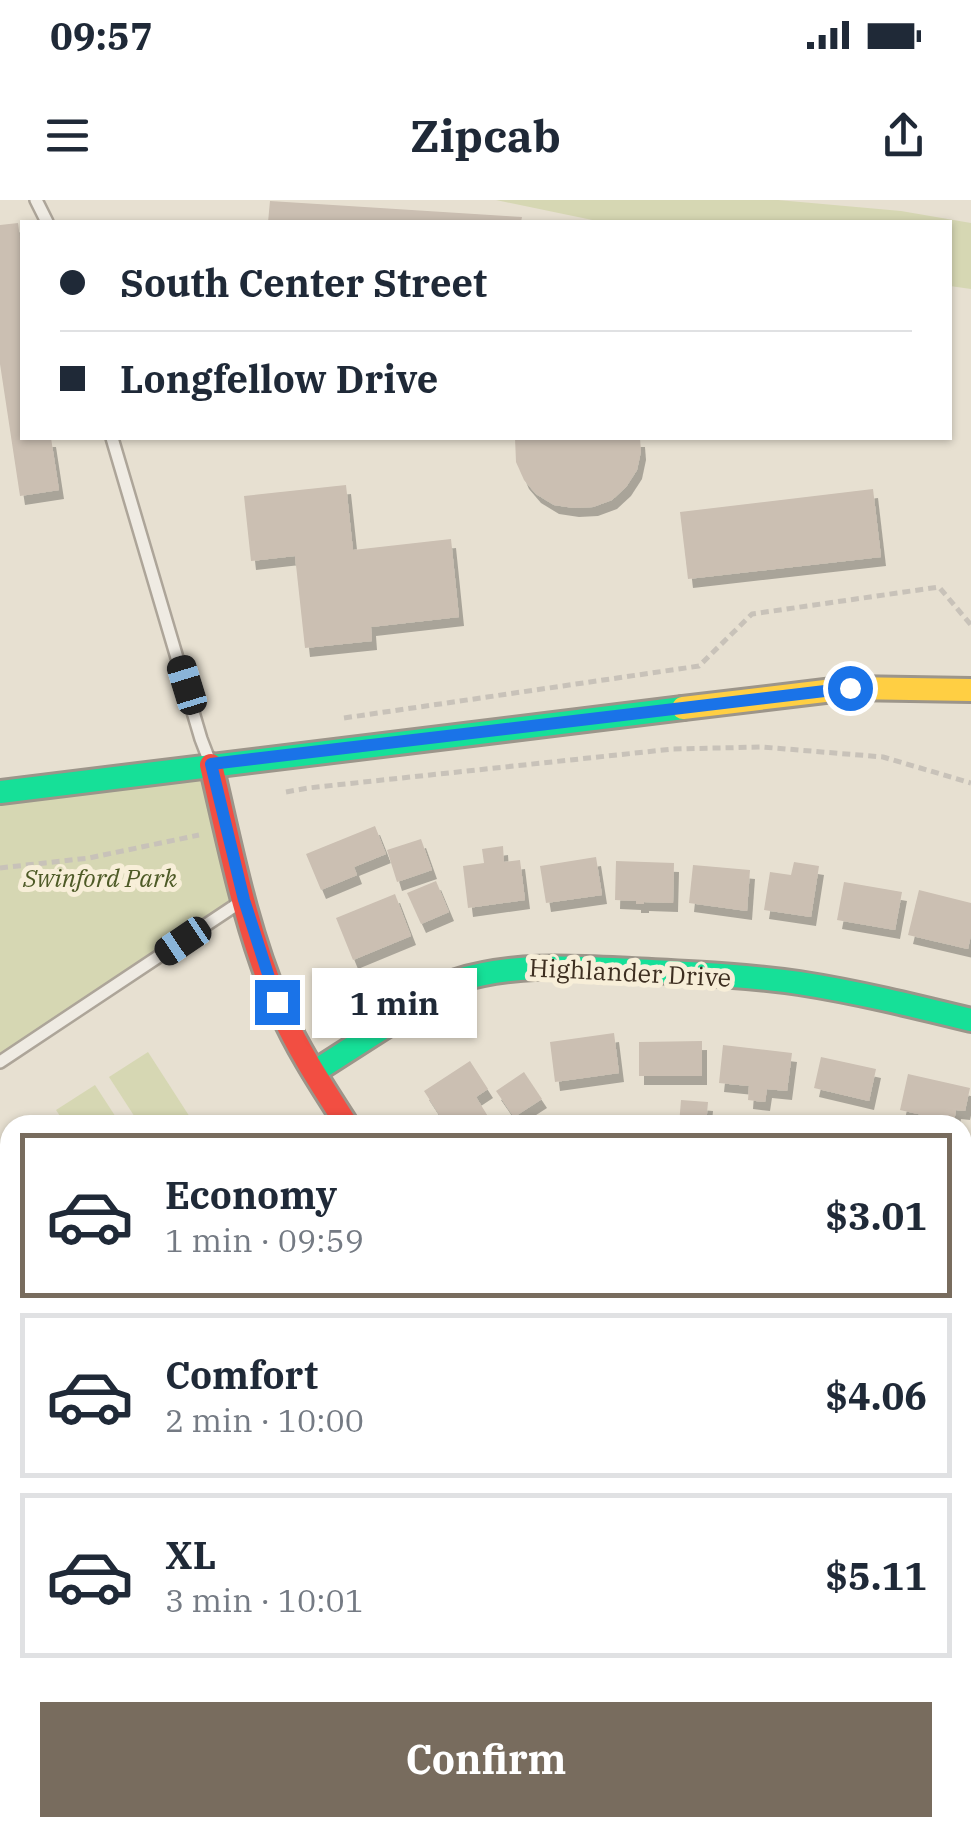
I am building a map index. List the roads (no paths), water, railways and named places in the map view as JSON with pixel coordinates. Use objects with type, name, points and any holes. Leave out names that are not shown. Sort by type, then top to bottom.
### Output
[{"type":"street","points":[[0,792],[850,688],[971,690]]},
{"type":"street","points":[[211,764],[244,900],[277,1002],[341,1115]]},
{"type":"street","name":"Highlander Drive","points":[[314,1072],[435,992],[479,972],[509,967],[547,965],[728,975],[819,986],[971,1020]]},
{"type":"lane","points":[[113,440],[211,764]]},
{"type":"lane","points":[[0,1062],[244,900]]},
{"type":"park label","name":"Swinford Park","points":[[100,877]]}]
